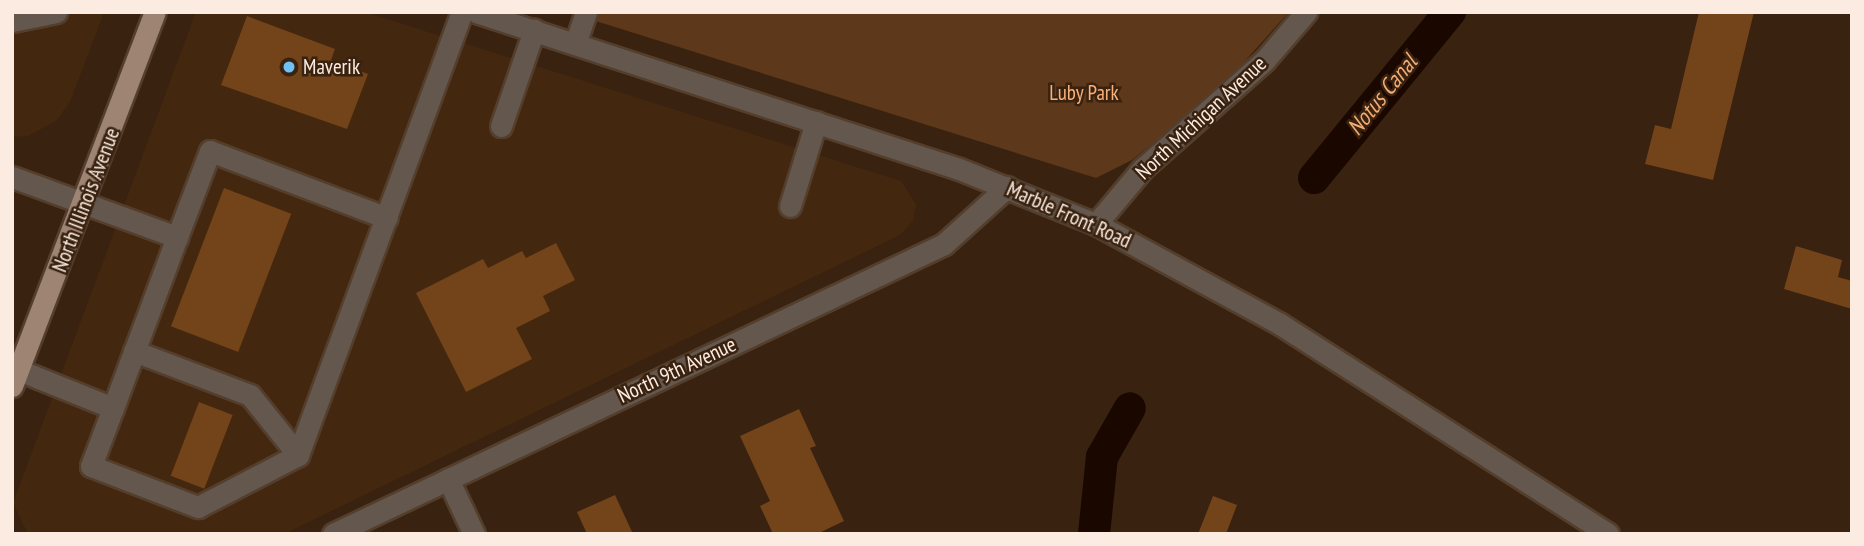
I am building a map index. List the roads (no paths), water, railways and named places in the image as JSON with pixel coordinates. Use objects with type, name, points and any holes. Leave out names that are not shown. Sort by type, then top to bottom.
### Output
[{"type":"main road","name":"North Illinois Avenue","points":[[15,378],[86,201],[155,12]]},
{"type":"street","points":[[12,21],[56,12]]},
{"type":"street","points":[[387,218],[210,151],[91,466],[198,507],[298,455],[387,218],[463,12]]},
{"type":"street","name":"Marble Front Road","points":[[476,12],[1007,187],[1096,224],[1280,324],[1608,534]]},
{"type":"street","points":[[575,44],[586,12]]},
{"type":"street","name":"North Michigan Avenue","points":[[1096,224],[1143,169],[1264,61],[1306,12]]},
{"type":"street","points":[[501,126],[534,30]]},
{"type":"street","points":[[790,206],[816,122]]},
{"type":"street","points":[[12,177],[86,201],[177,237]]},
{"type":"street","name":"North 9th Avenue","points":[[333,534],[944,244],[1007,187]]},
{"type":"street","points":[[134,351],[250,395],[298,455]]},
{"type":"street","points":[[15,378],[113,408]]},
{"type":"street","points":[[448,479],[474,534]]},
{"type":"waterway","name":"Notus Canal","points":[[1314,178],[1450,12]]},
{"type":"waterway","name":"Notus Canal","points":[[1094,534],[1102,457],[1130,408]]},
{"type":"place","name":"Maverik","points":[[289,67]]},
{"type":"park label","name":"Luby Park","points":[[1084,93]]}]
